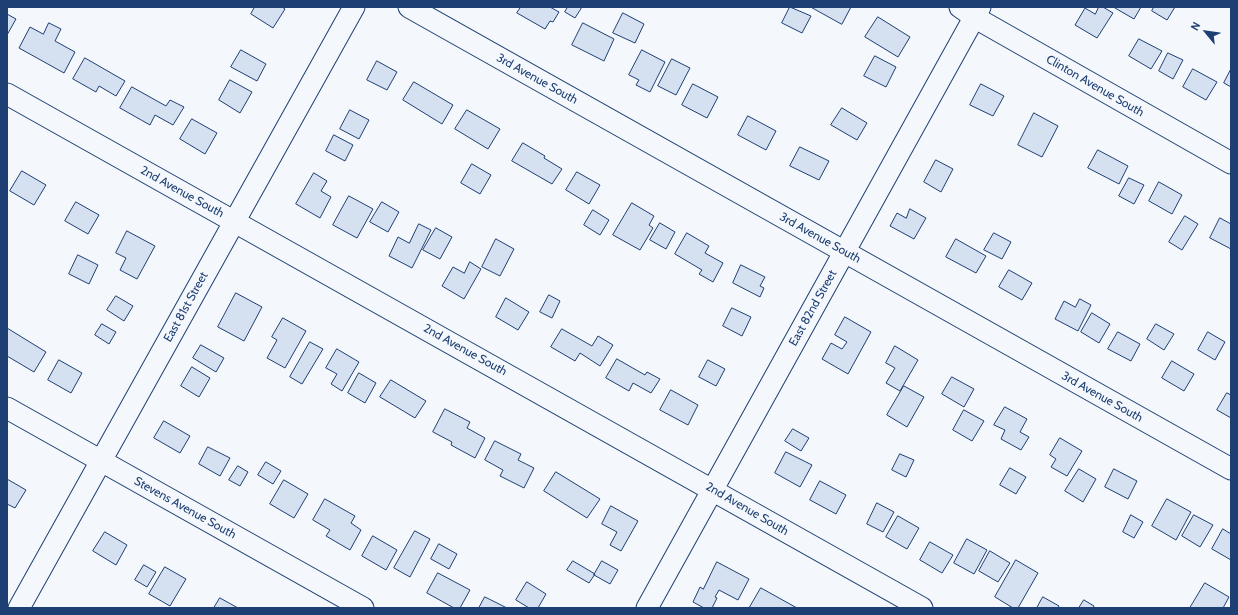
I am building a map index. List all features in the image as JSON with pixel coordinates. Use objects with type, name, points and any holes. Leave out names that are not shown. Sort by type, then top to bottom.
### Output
[{"type":"street","name":"East 81st Street","points":[[19,608],[354,7]]},
{"type":"street","name":"3rd Avenue South","points":[[409,7],[1231,469]]},
{"type":"street","name":"East 82nd Street","points":[[647,608],[844,251],[971,10]]},
{"type":"street","name":"Clinton Avenue South","points":[[971,10],[1231,163]]},
{"type":"street","name":"2nd Avenue South","points":[[7,94],[922,608]]},
{"type":"street","name":"Stevens Avenue South","points":[[7,408],[363,608]]},
{"type":"building","points":[[255,7],[282,7],[285,9],[273,28],[251,14]]},
{"type":"building","points":[[521,7],[550,7],[559,12],[553,22],[550,21],[545,29],[517,13]]},
{"type":"building","points":[[568,7],[582,7],[575,18],[565,12]]},
{"type":"building","points":[[790,7],[811,16],[802,33],[782,23]]},
{"type":"building","points":[[811,7],[851,7],[842,24]]},
{"type":"building","points":[[1099,7],[1103,7],[1113,13],[1097,38],[1075,25],[1085,8],[1095,14]]},
{"type":"building","points":[[1141,7],[1134,19],[1115,8]]},
{"type":"building","points":[[1154,7],[1175,7],[1167,20],[1152,11]]},
{"type":"building","points":[[623,13],[644,24],[635,43],[613,33]]},
{"type":"building","points":[[7,14],[16,19],[7,35]]},
{"type":"building","points":[[878,17],[910,37],[898,57],[865,37]]},
{"type":"building","points":[[49,23],[61,29],[55,41],[75,52],[64,73],[19,48],[30,27],[43,34]]},
{"type":"building","points":[[583,23],[614,39],[604,61],[572,45]]},
{"type":"building","points":[[1139,39],[1162,51],[1151,69],[1129,56]]},
{"type":"building","points":[[241,50],[266,64],[257,81],[231,67]]},
{"type":"building","points":[[642,50],[665,62],[650,92],[636,85],[639,80],[629,75]]},
{"type":"building","points":[[1168,53],[1183,60],[1173,79],[1159,71]]},
{"type":"building","points":[[875,56],[896,67],[886,87],[864,76]]},
{"type":"building","points":[[85,58],[125,81],[116,96],[99,86],[96,92],[73,79]]},
{"type":"building","points":[[672,59],[690,68],[676,95],[658,86]]},
{"type":"building","points":[[377,61],[397,72],[387,90],[367,80]]},
{"type":"building","points":[[1193,69],[1217,82],[1206,100],[1183,87]]},
{"type":"building","points":[[1231,69],[1231,87],[1224,83]]},
{"type":"building","points":[[230,80],[252,92],[240,113],[219,100]]},
{"type":"building","points":[[414,82],[453,105],[442,124],[403,100]]},
{"type":"building","points":[[693,84],[718,97],[707,118],[682,105]]},
{"type":"building","points":[[981,84],[1004,96],[993,116],[970,105]]},
{"type":"building","points":[[132,87],[166,106],[170,100],[184,107],[173,125],[155,115],[150,125],[120,108]]},
{"type":"building","points":[[842,108],[867,123],[857,140],[831,125]]},
{"type":"building","points":[[350,110],[369,120],[359,139],[340,129]]},
{"type":"building","points":[[467,110],[500,129],[488,149],[455,129]]},
{"type":"building","points":[[1034,113],[1058,126],[1042,157],[1018,145]]},
{"type":"building","points":[[748,116],[776,131],[766,150],[738,135]]},
{"type":"building","points":[[192,119],[217,133],[205,154],[180,139]]},
{"type":"building","points":[[334,135],[353,145],[345,161],[326,151]]},
{"type":"building","points":[[523,143],[545,156],[544,158],[562,169],[552,184],[512,161]]},
{"type":"building","points":[[800,147],[829,161],[819,180],[790,166]]},
{"type":"building","points":[[1098,150],[1128,166],[1119,184],[1088,168]]},
{"type":"building","points":[[936,160],[953,169],[941,192],[924,182]]},
{"type":"building","points":[[472,164],[491,175],[480,194],[461,183]]},
{"type":"building","points":[[22,171],[46,185],[34,205],[10,191]]},
{"type":"building","points":[[577,172],[600,185],[589,204],[566,190]]},
{"type":"building","points":[[314,173],[327,181],[321,191],[331,197],[320,218],[296,204]]},
{"type":"building","points":[[1129,178],[1144,185],[1134,204],[1119,196]]},
{"type":"building","points":[[1159,182],[1182,195],[1172,214],[1149,201]]},
{"type":"building","points":[[349,196],[373,209],[357,238],[333,225]]},
{"type":"building","points":[[76,202],[99,215],[88,234],[65,221]]},
{"type":"building","points":[[382,202],[399,212],[388,232],[370,222]]},
{"type":"building","points":[[632,203],[654,216],[649,225],[653,228],[640,250],[613,235]]},
{"type":"building","points":[[910,209],[926,218],[914,239],[890,226],[897,213],[906,218]]},
{"type":"building","points":[[593,210],[609,220],[600,235],[584,225]]},
{"type":"building","points":[[1185,216],[1198,224],[1182,250],[1169,242]]},
{"type":"building","points":[[1220,218],[1231,224],[1231,249],[1210,238]]},
{"type":"building","points":[[660,223],[675,232],[666,249],[650,240]]},
{"type":"building","points":[[419,224],[431,230],[412,268],[389,256],[398,237],[409,243]]},
{"type":"building","points":[[436,228],[452,237],[440,259],[423,250]]},
{"type":"building","points":[[127,231],[155,246],[137,279],[120,270],[126,258],[116,253]]},
{"type":"building","points":[[687,233],[709,246],[705,253],[723,263],[713,282],[699,274],[702,270],[675,254]]},
{"type":"building","points":[[994,233],[1011,242],[1002,259],[984,250]]},
{"type":"building","points":[[496,239],[514,249],[500,276],[482,267]]},
{"type":"building","points":[[956,239],[986,256],[976,273],[946,257]]},
{"type":"building","points":[[78,255],[98,265],[89,284],[69,274]]},
{"type":"building","points":[[470,262],[481,269],[464,299],[442,286],[453,267],[464,273]]},
{"type":"building","points":[[741,265],[765,277],[760,286],[764,288],[760,297],[733,283]]},
{"type":"building","points":[[1009,270],[1032,283],[1022,300],[999,287]]},
{"type":"building","points":[[236,293],[262,307],[244,341],[218,327]]},
{"type":"building","points":[[549,295],[560,301],[552,318],[540,312]]},
{"type":"building","points":[[116,296],[133,306],[124,321],[107,310]]},
{"type":"building","points":[[506,298],[529,312],[518,330],[496,317]]},
{"type":"building","points":[[1080,299],[1091,305],[1078,331],[1055,319],[1064,301],[1075,307]]},
{"type":"building","points":[[732,308],[751,317],[742,336],[723,326]]},
{"type":"building","points":[[1092,313],[1110,324],[1099,343],[1081,332]]},
{"type":"building","points":[[845,317],[871,332],[848,374],[822,359],[831,343],[842,349],[847,342],[835,335]]},
{"type":"building","points":[[283,318],[306,331],[285,368],[267,358],[277,340],[272,337]]},
{"type":"building","points":[[102,324],[116,332],[109,344],[95,335]]},
{"type":"building","points":[[1156,324],[1174,334],[1164,350],[1147,339]]},
{"type":"building","points":[[7,328],[46,352],[34,372],[7,356]]},
{"type":"building","points":[[562,329],[592,346],[598,336],[613,345],[600,366],[580,353],[575,361],[551,347]]},
{"type":"building","points":[[1118,332],[1140,344],[1131,361],[1108,349]]},
{"type":"building","points":[[1208,332],[1225,342],[1215,360],[1198,350]]},
{"type":"building","points":[[310,342],[323,349],[302,384],[290,377]]},
{"type":"building","points":[[201,345],[224,358],[216,372],[193,358]]},
{"type":"building","points":[[895,346],[918,360],[900,391],[886,383],[895,368],[886,363]]},
{"type":"building","points":[[337,349],[359,362],[342,391],[331,384],[337,374],[326,368]]},
{"type":"building","points":[[617,359],[645,375],[647,372],[660,379],[651,393],[633,383],[629,391],[606,378]]},
{"type":"building","points":[[59,360],[82,373],[71,393],[48,380]]},
{"type":"building","points":[[708,360],[725,369],[716,386],[699,377]]},
{"type":"building","points":[[1172,361],[1194,374],[1184,391],[1162,378]]},
{"type":"building","points":[[192,367],[210,378],[199,397],[181,386]]},
{"type":"building","points":[[359,373],[376,383],[365,403],[348,393]]},
{"type":"building","points":[[952,377],[974,389],[964,407],[942,394]]},
{"type":"building","points":[[391,380],[426,401],[415,418],[380,397]]},
{"type":"building","points":[[904,386],[924,397],[907,427],[887,415]]},
{"type":"building","points":[[671,390],[698,405],[688,425],[660,410]]},
{"type":"building","points":[[1227,393],[1231,395],[1231,418],[1217,410]]},
{"type":"building","points":[[1005,407],[1027,419],[1020,432],[1029,437],[1021,450],[1001,439],[1005,430],[994,425]]},
{"type":"building","points":[[445,409],[470,422],[467,428],[485,438],[475,458],[451,445],[452,442],[433,432]]},
{"type":"building","points":[[964,410],[984,421],[972,441],[953,430]]},
{"type":"building","points":[[164,421],[190,436],[180,453],[154,438]]},
{"type":"building","points":[[793,429],[809,438],[801,451],[785,441]]},
{"type":"building","points":[[1060,438],[1082,451],[1067,476],[1051,467],[1056,459],[1050,455]]},
{"type":"building","points":[[495,441],[521,454],[518,460],[534,468],[524,488],[500,476],[503,470],[485,460]]},
{"type":"building","points":[[208,447],[230,458],[220,476],[199,464]]},
{"type":"building","points":[[786,452],[812,465],[800,487],[775,473]]},
{"type":"building","points":[[900,454],[914,460],[906,477],[892,470]]},
{"type":"building","points":[[266,462],[281,471],[273,484],[258,475]]},
{"type":"building","points":[[238,466],[248,472],[240,486],[229,480]]},
{"type":"building","points":[[1010,468],[1026,477],[1016,494],[1000,485]]},
{"type":"building","points":[[1079,469],[1096,479],[1083,502],[1065,491]]},
{"type":"building","points":[[1114,469],[1137,481],[1128,499],[1105,487]]},
{"type":"building","points":[[556,472],[600,499],[587,518],[544,491]]},
{"type":"building","points":[[7,479],[26,490],[15,508],[7,504]]},
{"type":"building","points":[[284,480],[308,494],[294,518],[270,504]]},
{"type":"building","points":[[820,481],[846,495],[836,514],[810,500]]},
{"type":"building","points":[[325,499],[355,516],[351,523],[361,530],[350,550],[326,536],[330,530],[313,520]]},
{"type":"building","points":[[1167,499],[1191,512],[1176,540],[1152,526]]},
{"type":"building","points":[[877,503],[894,512],[883,532],[867,524]]},
{"type":"building","points":[[611,506],[638,521],[621,551],[610,545],[617,532],[602,524]]},
{"type":"building","points":[[1131,515],[1143,522],[1134,538],[1123,532]]},
{"type":"building","points":[[1194,515],[1213,525],[1200,547],[1182,536]]},
{"type":"building","points":[[898,516],[919,528],[907,549],[886,537]]},
{"type":"building","points":[[1223,529],[1231,534],[1231,560],[1212,549]]},
{"type":"building","points":[[415,531],[430,539],[410,577],[394,568]]},
{"type":"building","points":[[105,532],[127,545],[116,565],[93,551]]},
{"type":"building","points":[[373,536],[397,550],[386,570],[362,556]]},
{"type":"building","points":[[967,539],[987,550],[974,574],[954,563]]},
{"type":"building","points":[[930,542],[953,555],[942,573],[920,560]]},
{"type":"building","points":[[439,544],[457,554],[449,569],[431,559]]},
{"type":"building","points":[[990,551],[1010,563],[998,582],[979,571]]},
{"type":"building","points":[[1016,560],[1038,573],[1018,608],[1013,608],[995,597]]},
{"type":"building","points":[[573,561],[595,574],[589,583],[567,570]]},
{"type":"building","points":[[602,561],[618,570],[610,584],[594,575]]},
{"type":"building","points":[[717,562],[749,579],[738,600],[719,590],[712,608],[704,608],[693,602],[700,587],[703,589]]},
{"type":"building","points":[[144,565],[156,572],[147,587],[135,580]]},
{"type":"building","points":[[165,567],[186,579],[170,606],[149,594]]},
{"type":"building","points":[[438,573],[470,590],[460,608],[454,608],[427,593]]},
{"type":"building","points":[[527,582],[546,594],[538,608],[529,608],[516,600]]},
{"type":"building","points":[[1205,583],[1229,597],[1223,608],[1190,608]]},
{"type":"building","points":[[761,588],[797,608],[750,607]]},
{"type":"building","points":[[485,597],[507,608],[479,608]]},
{"type":"building","points":[[1043,597],[1059,606],[1058,608],[1037,608]]},
{"type":"building","points":[[220,598],[238,608],[214,608]]},
{"type":"building","points":[[1084,600],[1094,606],[1093,608],[1079,608]]}]
